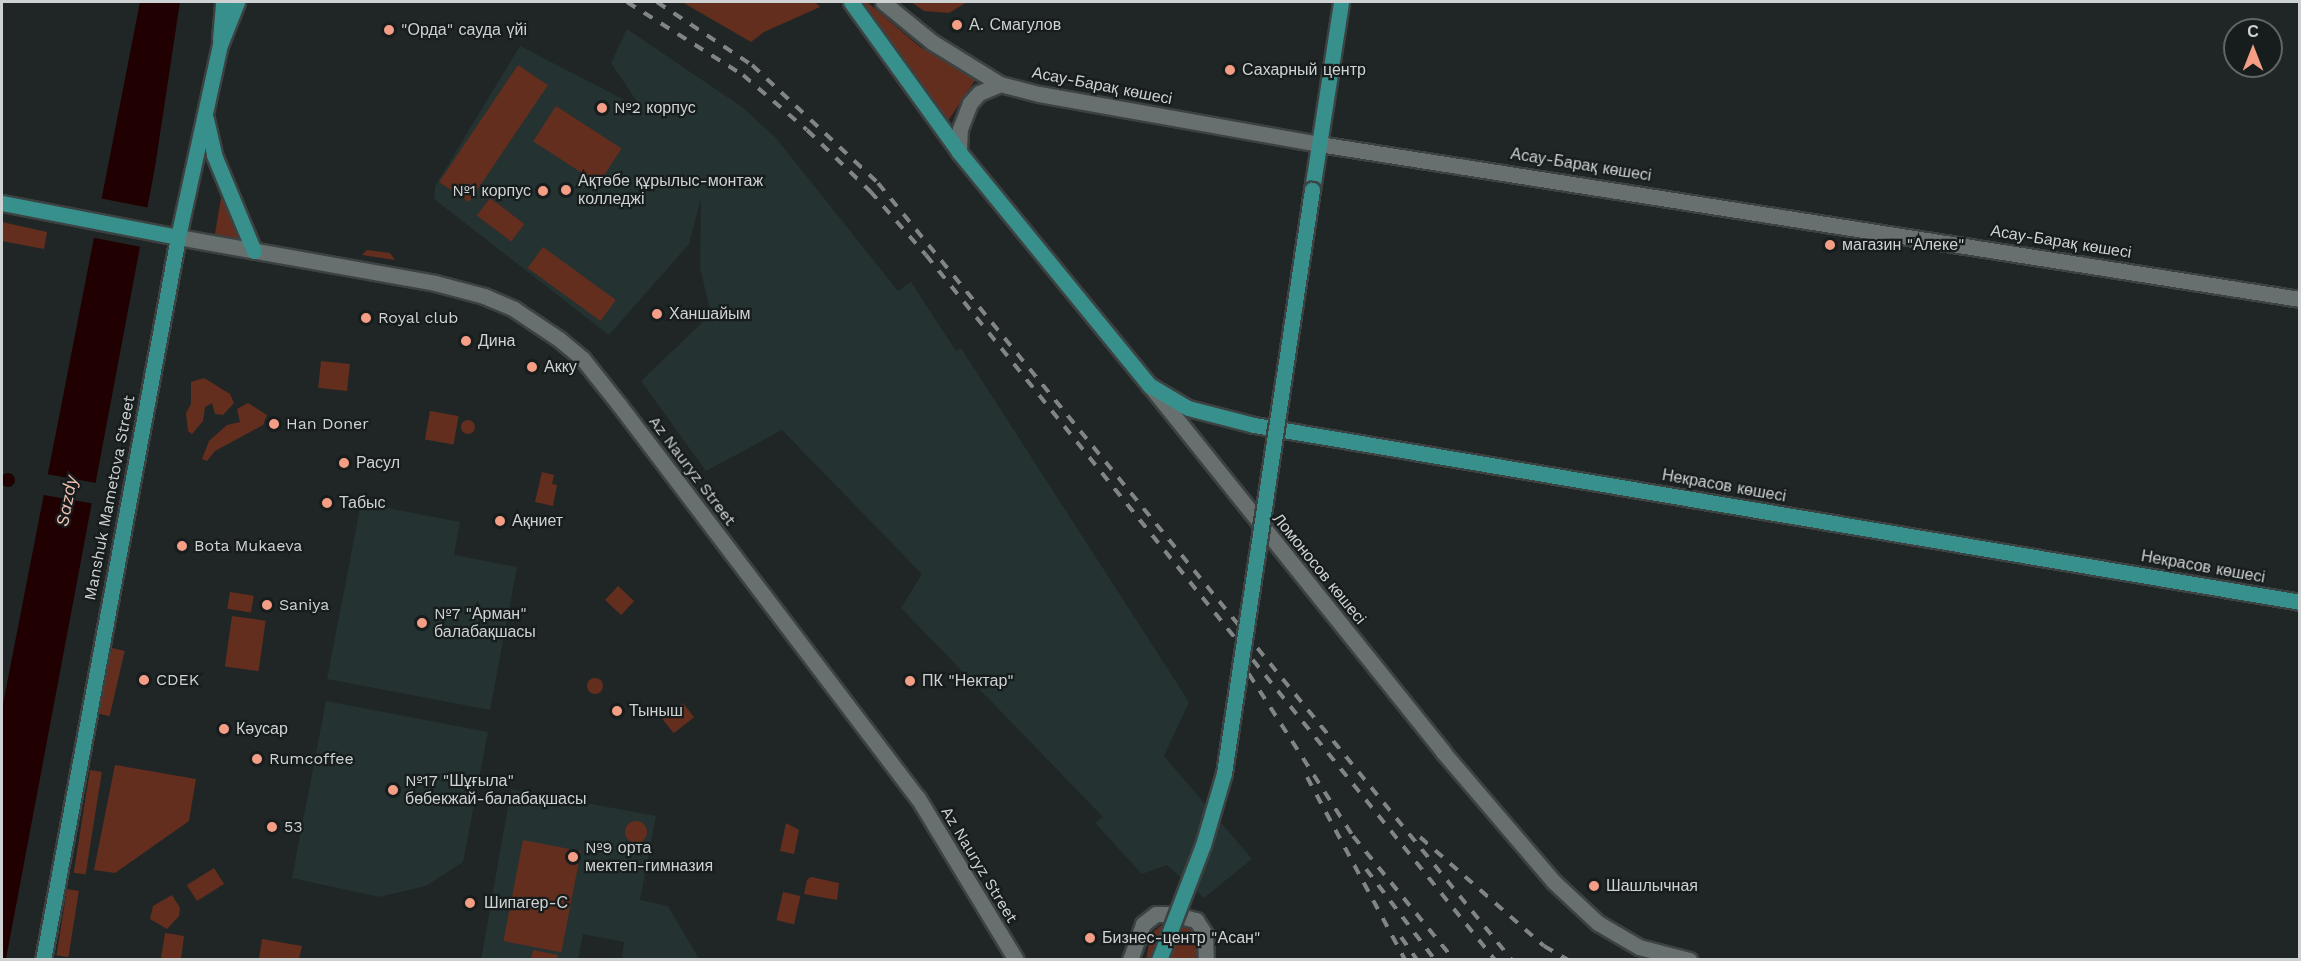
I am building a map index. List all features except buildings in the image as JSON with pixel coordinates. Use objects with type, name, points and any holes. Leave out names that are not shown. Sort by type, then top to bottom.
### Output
[{"type":"main road","name":"Manshuk Mametova Street","points":[[220,45],[223,2]]},
{"type":"main road","name":"Manshuk Mametova Street","points":[[43,960],[178,237],[220,45],[237,2]]},
{"type":"main road","name":"Ломоносов көшесі","points":[[851,2],[959,152],[1149,385]]},
{"type":"main road","points":[[1159,960],[1199,855],[1224,773],[1341,2]]},
{"type":"main road","points":[[204,112],[214,155],[254,251]]},
{"type":"main road","points":[[2,203],[178,237]]},
{"type":"main road","name":"Некрасов көшесі","points":[[1149,385],[1188,408],[1217,418],[2300,602]]},
{"type":"street","name":"Асау-Барақ көшесі","points":[[883,2],[932,42],[1000,84],[1319,144],[2300,299]]},
{"type":"street","points":[[959,152],[960,129],[970,103],[979,93],[1000,84]]},
{"type":"street","name":"Az Nauryz Street","points":[[178,237],[484,296],[537,323],[582,358],[918,798],[1016,960]]},
{"type":"street","name":"Ломоносов көшесі","points":[[1149,385],[1443,752],[1554,882],[1598,923],[1639,947],[1689,960]]},
{"type":"street","points":[[1130,960],[1143,924],[1156,914],[1173,914],[1196,920],[1205,934],[1206,960]]},
{"type":"shaded area","points":[[682,2],[815,2],[820,7],[764,32],[751,42]]},
{"type":"shaded area","points":[[857,2],[867,2],[920,47],[978,76],[948,121]]},
{"type":"shaded area","points":[[911,2],[967,2],[949,13],[924,11]]},
{"type":"shaded area","points":[[627,29],[742,107],[775,137],[898,291],[911,282],[956,351],[961,348],[1189,702],[1164,756],[1252,859],[1204,898],[1167,865],[1142,874],[1095,823],[1103,817],[901,608],[922,574],[782,430],[706,471],[641,381],[711,314],[700,268],[701,199],[689,244],[609,335],[434,199],[435,186],[520,46],[642,109],[611,63]]},
{"type":"shaded area","points":[[518,65],[548,85],[469,202],[439,182]]},
{"type":"shaded area","points":[[556,106],[621,148],[599,184],[533,141]]},
{"type":"shaded area","points":[[222,192],[246,241],[215,234]]},
{"type":"shaded area","points":[[490,198],[524,224],[511,241],[477,216]]},
{"type":"shaded area","points":[[2,222],[47,232],[44,249],[2,241]]},
{"type":"shaded area","points":[[543,247],[616,300],[601,321],[528,268]]},
{"type":"shaded area","points":[[367,250],[390,253],[395,260],[362,255]]},
{"type":"shaded area","points":[[321,361],[350,364],[347,391],[318,388]]},
{"type":"shaded area","points":[[204,378],[230,394],[234,403],[223,415],[215,414],[212,403],[205,407],[203,421],[192,434],[188,431],[186,413],[191,404],[191,382]]},
{"type":"shaded area","points":[[248,403],[267,415],[263,425],[215,451],[207,461],[202,459],[209,441],[227,425],[240,422],[237,409]]},
{"type":"shaded area","points":[[430,411],[459,416],[454,445],[425,440]]},
{"type":"shaded area","points":[[465,420],[471,420],[475,427],[471,434],[465,434],[461,430],[461,424]]},
{"type":"shaded area","points":[[542,472],[554,475],[552,484],[557,485],[553,506],[535,502]]},
{"type":"shaded area","name":"№7 \"Арман\" балабақшасы","points":[[361,503],[460,522],[454,555],[517,567],[490,710],[327,679]]},
{"type":"shaded area","points":[[618,586],[634,601],[621,615],[605,600]]},
{"type":"shaded area","points":[[230,592],[254,596],[251,613],[227,609]]},
{"type":"shaded area","points":[[232,616],[266,621],[259,671],[225,667]]},
{"type":"shaded area","points":[[112,648],[125,651],[110,716],[97,713]]},
{"type":"shaded area","points":[[592,678],[598,678],[603,686],[601,692],[592,694],[587,689],[587,683]]},
{"type":"shaded area","name":"№17 \"Шұғыла\" бөбекжай-балабақшасы","points":[[326,701],[488,732],[463,862],[426,886],[379,897],[292,878]]},
{"type":"shaded area","points":[[683,703],[694,717],[674,733],[663,719]]},
{"type":"shaded area","points":[[115,765],[196,779],[189,821],[115,873],[94,870]]},
{"type":"shaded area","points":[[90,770],[102,772],[86,875],[74,873]]},
{"type":"shaded area","name":"№9 орта мектеп-гимназия","points":[[511,789],[656,816],[640,900],[668,906],[699,959],[622,959],[624,942],[583,934],[578,959],[481,960]]},
{"type":"shaded area","points":[[636,821],[644,824],[647,832],[644,840],[636,843],[628,840],[625,832],[628,824]]},
{"type":"shaded area","points":[[786,823],[799,830],[794,854],[780,851]]},
{"type":"shaded area","points":[[523,840],[581,851],[561,952],[503,941]]},
{"type":"shaded area","points":[[214,868],[224,884],[197,901],[187,885]]},
{"type":"shaded area","points":[[811,877],[839,883],[837,900],[804,894],[807,880]]},
{"type":"shaded area","points":[[67,889],[79,891],[68,957],[57,955]]},
{"type":"shaded area","points":[[783,892],[801,896],[794,924],[776,920]]},
{"type":"shaded area","points":[[172,895],[180,908],[179,916],[167,929],[150,919],[153,906]]},
{"type":"shaded area","points":[[1165,922],[1190,927],[1199,944],[1196,959],[1146,960],[1151,934]]},
{"type":"shaded area","points":[[165,933],[184,936],[181,959],[161,959]]},
{"type":"shaded area","points":[[262,939],[302,946],[299,959],[259,959]]},
{"type":"shaded area","points":[[533,950],[558,955],[557,959],[531,959]]},
{"type":"water","name":"Sazdy","points":[[140,2],[180,2],[155,167],[6,959],[2,960],[2,709]]},
{"type":"water","points":[[5,473],[11,473],[15,480],[11,487],[5,487],[1,483],[1,477]]},
{"type":"pier","points":[[99,198],[150,208],[142,247],[91,237]]},
{"type":"pier","points":[[46,474],[99,483],[96,504],[42,495]]},
{"type":"railway","points":[[627,2],[743,75],[807,130],[870,191],[926,255],[1495,960]]},
{"type":"railway","points":[[657,2],[752,65],[878,183],[1512,960]]},
{"type":"railway","points":[[1238,657],[1353,836],[1454,960]]},
{"type":"railway","points":[[1307,777],[1405,960]]},
{"type":"railway","points":[[1420,837],[1544,946],[1568,960]]},
{"type":"railway","points":[[1366,869],[1435,960]]},
{"type":"railway","points":[[1401,937],[1417,960]]},
{"type":"place","name":"А. Смагулов","points":[[957,25]]},
{"type":"place","name":"\"Орда\" сауда үйі","points":[[389,30]]},
{"type":"place","name":"Сахарный центр","points":[[1230,70]]},
{"type":"place","name":"№2 корпус","points":[[602,108]]},
{"type":"place","name":"Ақтөбе құрылыс-монтаж колледжі","points":[[566,190]]},
{"type":"place","name":"№1 корпус","points":[[543,191]]},
{"type":"place","name":"магазин \"Алеке\"","points":[[1830,245]]},
{"type":"place","name":"Ханшайым","points":[[657,314]]},
{"type":"place","name":"Royal club","points":[[366,318]]},
{"type":"place","name":"Дина","points":[[466,341]]},
{"type":"place","name":"Акку","points":[[532,367]]},
{"type":"place","name":"Han Doner","points":[[274,424]]},
{"type":"place","name":"Расул","points":[[344,463]]},
{"type":"place","name":"Табыс","points":[[327,503]]},
{"type":"place","name":"Ақниет","points":[[500,521]]},
{"type":"place","name":"Bota Mukaeva","points":[[182,546]]},
{"type":"place","name":"Saniya","points":[[267,605]]},
{"type":"place","name":"№7 \"Арман\" балабақшасы","points":[[422,623]]},
{"type":"place","name":"CDEK","points":[[144,680]]},
{"type":"place","name":"ПК \"Нектар\"","points":[[910,681]]},
{"type":"place","name":"Тыныш","points":[[617,711]]},
{"type":"place","name":"Кәусар","points":[[224,729]]},
{"type":"place","name":"Rumcoffee","points":[[257,759]]},
{"type":"place","name":"№17 \"Шұғыла\" бөбекжай-балабақшасы","points":[[393,790]]},
{"type":"place","name":"53","points":[[272,827]]},
{"type":"place","name":"№9 орта мектеп-гимназия","points":[[573,857]]},
{"type":"place","name":"Шашлычная","points":[[1594,886]]},
{"type":"place","name":"Шипагер-С","points":[[470,903]]},
{"type":"place","name":"Бизнес-центр \"Асан\"","points":[[1090,938]]}]
